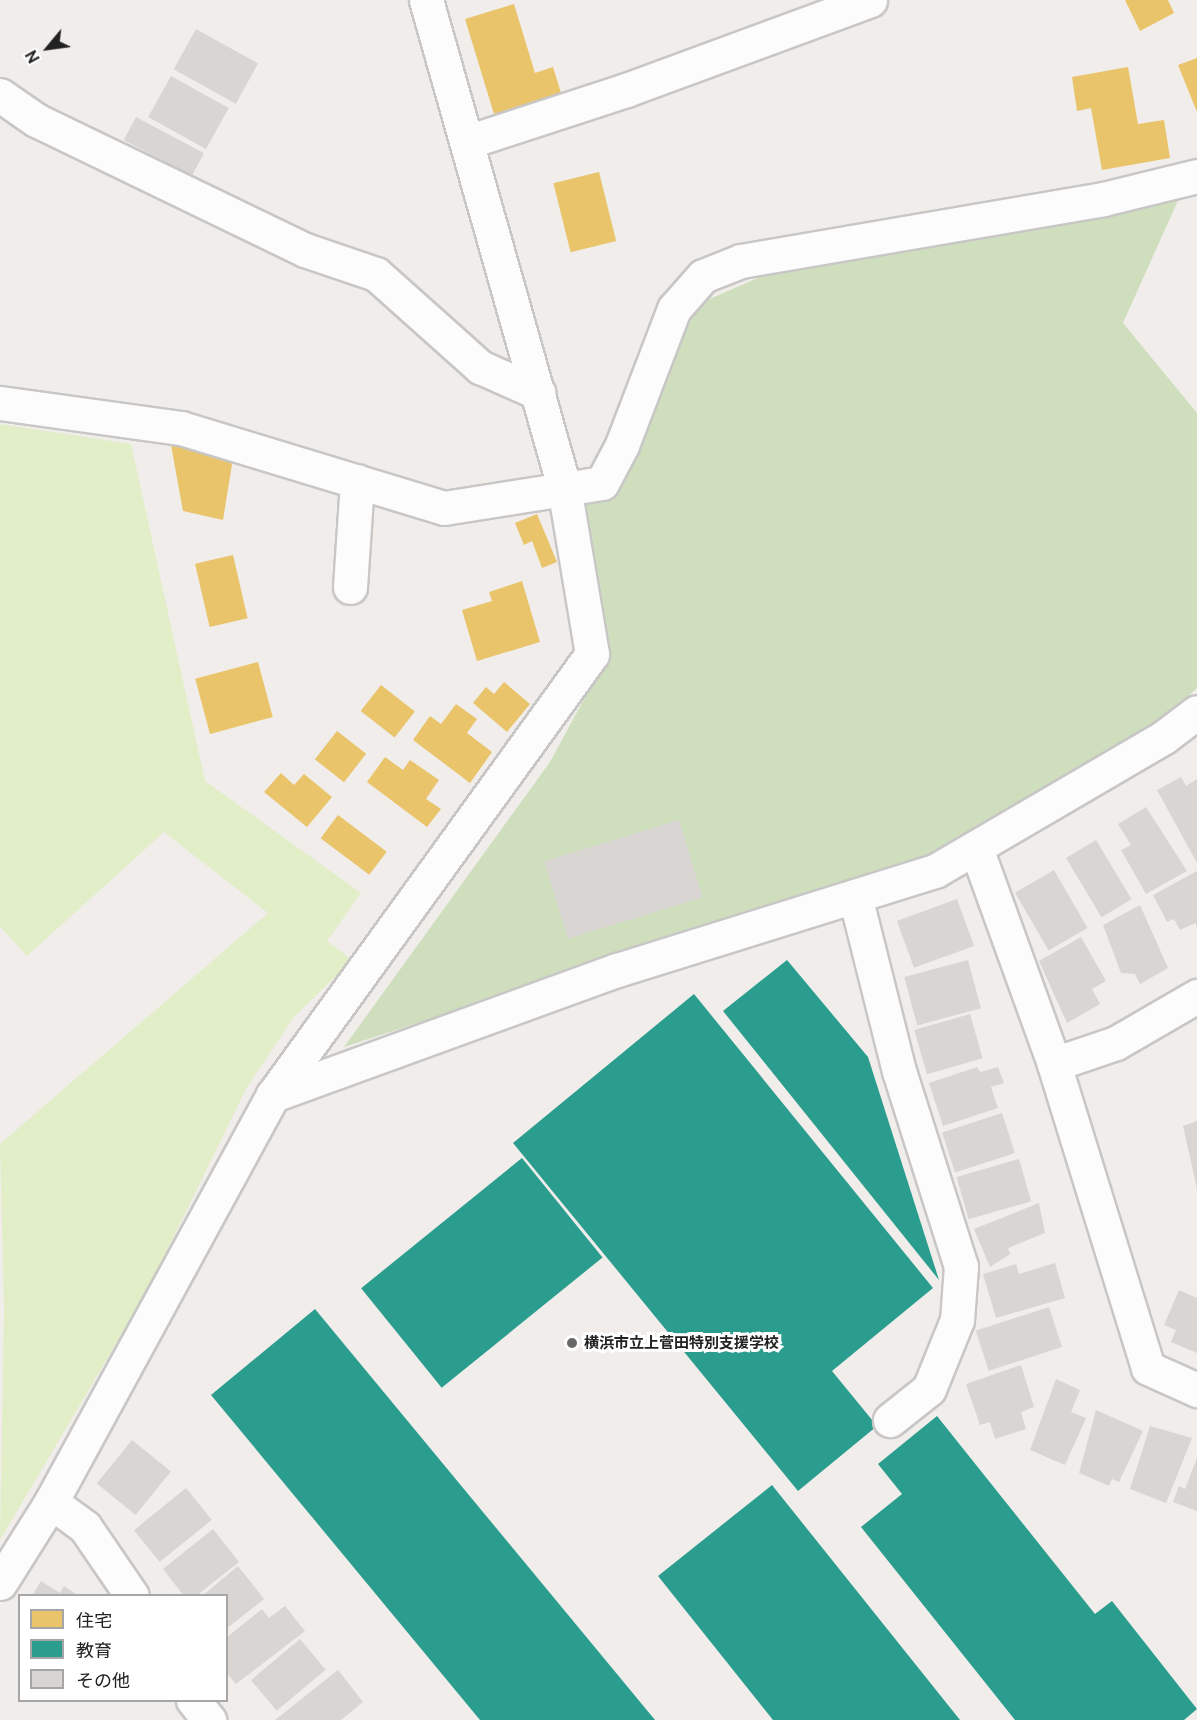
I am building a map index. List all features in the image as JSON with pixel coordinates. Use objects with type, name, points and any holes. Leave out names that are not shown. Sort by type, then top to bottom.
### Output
[{"type":"street","points":[[0,1583],[51,1502],[273,1095],[592,654],[564,487],[426,0]]},
{"type":"street","points":[[467,142],[626,90],[870,0]]},
{"type":"street","points":[[0,95],[36,120],[305,250],[376,274],[480,367],[539,393]]},
{"type":"street","points":[[0,403],[181,428],[444,508],[564,487],[602,483],[622,445],[674,309],[703,276],[741,261],[1103,199],[1197,176]]},
{"type":"street","points":[[350,587],[357,481]]},
{"type":"street","points":[[273,1095],[617,969],[935,871],[1164,737],[1197,712]]},
{"type":"street","points":[[976,848],[1054,1064],[1148,1368],[1197,1390]]},
{"type":"street","points":[[855,896],[899,1071],[961,1266],[957,1320],[928,1389],[891,1420]]},
{"type":"street","points":[[1054,1064],[1116,1043],[1197,996]]},
{"type":"street","points":[[51,1502],[85,1527],[131,1594]]},
{"type":"street","points":[[194,1702],[209,1720]]},
{"type":"green space","points":[[1180,196],[1123,323],[1197,413],[1197,688],[1171,712],[930,855],[344,1047],[550,762],[610,651],[577,498],[691,307],[760,277]]},
{"type":"green space","points":[[0,424],[131,444],[205,781],[361,893],[327,941],[352,960],[294,1017],[246,1089],[146,1293],[0,1540],[4,1309],[0,1144],[268,913],[164,832],[27,956],[0,926]]},
{"type":"building: 住宅","points":[[1125,0],[1168,0],[1174,13],[1140,31]]},
{"type":"building: 住宅","points":[[514,4],[535,73],[553,67],[561,93],[494,114],[465,19]]},
{"type":"building: 住宅","points":[[1197,58],[1197,112],[1178,65]]},
{"type":"building: 住宅","points":[[1128,67],[1138,124],[1164,120],[1170,158],[1102,170],[1091,108],[1077,111],[1072,77]]},
{"type":"building: 住宅","points":[[599,172],[616,241],[571,252],[553,183]]},
{"type":"building: 住宅","points":[[171,445],[233,458],[223,520],[183,511]]},
{"type":"building: 住宅","points":[[537,514],[557,562],[542,568],[532,541],[524,545],[515,523]]},
{"type":"building: 住宅","points":[[233,555],[248,618],[210,627],[195,564]]},
{"type":"building: 住宅","points":[[522,581],[540,642],[477,661],[462,610],[492,601],[489,592]]},
{"type":"building: 住宅","points":[[258,662],[273,717],[210,734],[195,679]]},
{"type":"building: 住宅","points":[[504,682],[530,704],[507,732],[473,703],[486,687],[494,694]]},
{"type":"building: 住宅","points":[[381,685],[415,711],[395,737],[361,711]]},
{"type":"building: 住宅","points":[[456,704],[477,719],[467,733],[492,752],[470,783],[413,740],[430,716],[441,724]]},
{"type":"building: 住宅","points":[[337,731],[366,754],[344,782],[315,759]]},
{"type":"building: 住宅","points":[[385,757],[403,770],[410,760],[439,780],[426,799],[441,809],[427,827],[367,782]]},
{"type":"building: 住宅","points":[[281,773],[294,785],[304,774],[332,797],[307,827],[264,792]]},
{"type":"building: 住宅","points":[[338,815],[387,852],[369,875],[321,838]]},
{"type":"building: 教育","points":[[787,960],[868,1057],[939,1280],[723,1011]]},
{"type":"building: 教育","points":[[694,994],[933,1288],[832,1371],[877,1426],[798,1491],[513,1143]]},
{"type":"building: 教育","points":[[522,1158],[603,1257],[442,1388],[361,1288]]},
{"type":"building: 教育","points":[[315,1309],[655,1720],[480,1720],[211,1395]]},
{"type":"building: 教育","points":[[937,1416],[1095,1614],[1112,1601],[1197,1709],[1184,1720],[1015,1720],[861,1527],[902,1494],[878,1464]]},
{"type":"building: 教育","points":[[772,1485],[960,1720],[773,1720],[658,1576]]},
{"type":"building: その他","points":[[196,29],[258,63],[236,104],[174,69]]},
{"type":"building: その他","points":[[171,76],[229,108],[206,149],[148,117]]},
{"type":"building: その他","points":[[136,117],[204,153],[192,176],[124,140]]},
{"type":"building: その他","points":[[1181,777],[1186,786],[1197,779],[1197,863],[1157,790]]},
{"type":"building: その他","points":[[1146,807],[1187,871],[1146,894],[1121,850],[1131,845],[1118,824]]},
{"type":"building: その他","points":[[679,820],[703,897],[568,939],[544,861]]},
{"type":"building: その他","points":[[1096,840],[1132,899],[1102,917],[1066,858]]},
{"type":"building: その他","points":[[1054,870],[1088,928],[1049,951],[1015,892]]},
{"type":"building: その他","points":[[1197,871],[1197,927],[1195,923],[1180,930],[1174,919],[1167,922],[1153,895]]},
{"type":"building: その他","points":[[957,899],[974,946],[914,968],[897,921]]},
{"type":"building: その他","points":[[1140,905],[1168,968],[1140,984],[1135,974],[1121,973],[1103,925]]},
{"type":"building: その他","points":[[1081,937],[1106,981],[1092,989],[1100,1004],[1067,1023],[1039,961]]},
{"type":"building: その他","points":[[968,960],[981,1008],[917,1025],[904,977]]},
{"type":"building: その他","points":[[970,1014],[983,1058],[927,1074],[914,1030]]},
{"type":"building: その他","points":[[977,1067],[980,1072],[998,1067],[1004,1083],[991,1087],[998,1108],[943,1126],[929,1083]]},
{"type":"building: その他","points":[[1002,1113],[1015,1153],[955,1172],[942,1132]]},
{"type":"building: その他","points":[[1197,1121],[1197,1189],[1183,1126]]},
{"type":"building: その他","points":[[1019,1159],[1031,1201],[969,1219],[957,1177]]},
{"type":"building: その他","points":[[1039,1203],[1045,1233],[1008,1248],[1010,1254],[990,1267],[974,1229]]},
{"type":"building: その他","points":[[1055,1263],[1065,1298],[996,1318],[983,1274],[1016,1264],[1019,1274]]},
{"type":"building: その他","points":[[1179,1290],[1197,1298],[1197,1353],[1171,1342],[1176,1330],[1164,1325]]},
{"type":"building: その他","points":[[1049,1307],[1062,1347],[989,1371],[976,1331]]},
{"type":"building: その他","points":[[1021,1365],[1034,1407],[1021,1412],[1026,1429],[995,1439],[990,1422],[980,1425],[966,1384]]},
{"type":"building: その他","points":[[1056,1379],[1080,1390],[1071,1412],[1086,1418],[1065,1465],[1030,1450]]},
{"type":"building: その他","points":[[1096,1410],[1143,1431],[1119,1482],[1112,1479],[1109,1486],[1079,1473]]},
{"type":"building: その他","points":[[1150,1426],[1192,1438],[1166,1503],[1130,1489]]},
{"type":"building: その他","points":[[132,1440],[171,1471],[136,1515],[97,1484]]},
{"type":"building: その他","points":[[1197,1458],[1197,1511],[1173,1502],[1179,1486],[1185,1489]]},
{"type":"building: その他","points":[[186,1488],[212,1520],[160,1562],[134,1530]]},
{"type":"building: その他","points":[[213,1529],[239,1562],[199,1594],[182,1594],[163,1569]]},
{"type":"building: その他","points":[[238,1566],[264,1599],[228,1627],[228,1594],[204,1594]]},
{"type":"building: その他","points":[[41,1581],[60,1593],[64,1586],[76,1594],[33,1594]]},
{"type":"building: その他","points":[[285,1606],[305,1631],[236,1684],[228,1674],[228,1636],[262,1609],[269,1618]]},
{"type":"building: その他","points":[[300,1639],[326,1670],[277,1711],[251,1680]]},
{"type":"building: その他","points":[[338,1670],[363,1702],[341,1720],[275,1720]]},
{"type":"place","name":"横浜市立上菅田特別支援学校","points":[[572,1343]]}]
